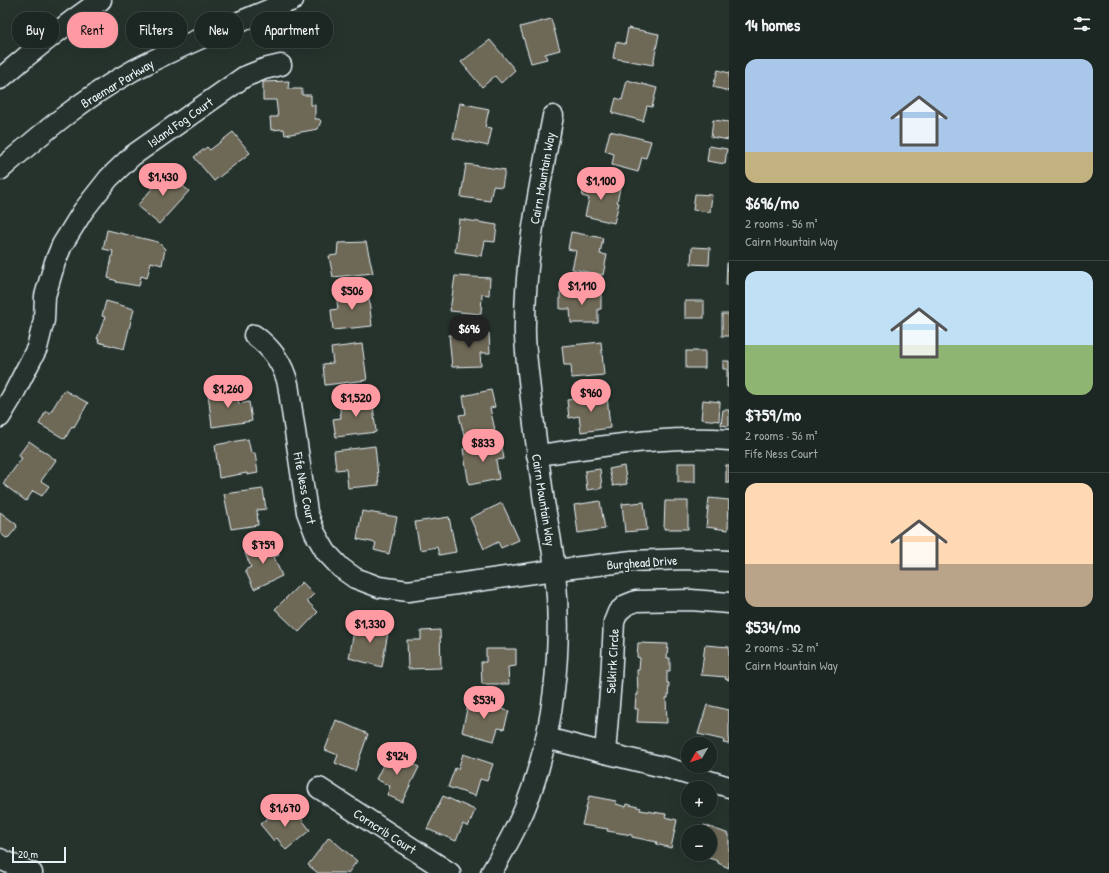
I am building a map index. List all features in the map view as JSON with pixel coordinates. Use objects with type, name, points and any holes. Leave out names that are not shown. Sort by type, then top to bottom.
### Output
[{"type":"street","points":[[0,79],[74,19],[101,0]]},
{"type":"street","name":"Braemar Parkway","points":[[0,170],[40,135],[84,101],[133,71],[188,43],[293,0]]},
{"type":"street","name":"Island Fog Court","points":[[0,417],[37,348],[44,320],[45,296],[62,244],[83,211],[109,178],[132,156],[244,77],[264,69],[281,65]]},
{"type":"street","name":"Cairn Mountain Way","points":[[491,873],[507,846],[525,808],[546,738],[554,688],[558,632],[555,570],[537,455],[528,374],[525,325],[529,257],[536,204],[553,116]]},
{"type":"street","name":"Fife Ness Court","points":[[254,335],[265,343],[277,356],[285,371],[307,512],[318,540],[326,552],[341,568],[355,578],[379,587],[408,591],[555,570]]},
{"type":"street","points":[[537,455],[645,441],[705,438],[729,440]]},
{"type":"street","name":"Burghead Drive","points":[[555,570],[632,561],[685,559],[729,561]]},
{"type":"street","name":"Selkirk Circle","points":[[605,753],[614,622],[618,612],[626,605],[636,601],[691,600],[729,603]]},
{"type":"street","points":[[546,738],[667,768],[729,787]]},
{"type":"street","name":"Corncrib Court","points":[[319,788],[450,873]]},
{"type":"street","points":[[0,859],[32,873]]},
{"type":"building","points":[[551,19],[560,50],[545,54],[547,59],[531,63],[520,27]]},
{"type":"building","points":[[628,28],[659,34],[653,65],[613,58],[616,42],[625,44]]},
{"type":"building","points":[[490,40],[515,70],[501,83],[495,76],[482,87],[461,62]]},
{"type":"building","points":[[718,70],[729,73],[729,91],[713,87]]},
{"type":"building","points":[[627,80],[657,88],[652,107],[647,106],[643,121],[612,113],[616,98],[622,100]]},
{"type":"building","points":[[289,81],[288,89],[302,89],[302,95],[311,95],[311,105],[315,105],[315,119],[319,119],[321,121],[318,129],[285,135],[284,129],[271,130],[270,117],[278,117],[276,100],[263,100],[263,82]]},
{"type":"building","points":[[460,103],[489,109],[485,127],[492,128],[488,146],[453,138]]},
{"type":"building","points":[[713,120],[729,122],[729,140],[711,137]]},
{"type":"building","points":[[610,131],[651,141],[646,158],[642,157],[638,172],[612,165],[614,154],[605,151]]},
{"type":"building","points":[[233,132],[250,153],[214,181],[194,157],[207,147],[210,150]]},
{"type":"building","points":[[709,146],[727,149],[725,164],[707,161]]},
{"type":"building","points":[[466,164],[505,170],[502,187],[493,186],[490,201],[461,197]]},
{"type":"building","points":[[163,170],[189,191],[159,224],[137,206],[156,184],[153,182]]},
{"type":"building","points":[[585,180],[620,188],[617,202],[619,203],[614,223],[585,216],[589,198],[582,196]]},
{"type":"building","points":[[695,194],[712,195],[710,212],[693,210]]},
{"type":"building","points":[[459,219],[497,225],[495,242],[485,241],[482,256],[455,252]]},
{"type":"building","points":[[107,230],[158,242],[165,249],[162,265],[151,262],[147,278],[141,276],[139,286],[116,282],[117,281],[108,278],[113,251],[103,249]]},
{"type":"building","points":[[571,232],[603,238],[600,254],[607,255],[603,275],[572,269],[576,251],[568,249]]},
{"type":"building","points":[[366,242],[373,273],[333,277],[329,256],[337,255],[338,243]]},
{"type":"building","points":[[692,247],[710,248],[709,265],[691,264]]},
{"type":"building","points":[[727,263],[729,263],[729,285],[726,285]]},
{"type":"building","points":[[455,276],[490,278],[489,295],[482,294],[481,314],[450,311]]},
{"type":"building","points":[[368,291],[372,326],[333,330],[331,310],[338,309],[336,294]]},
{"type":"building","points":[[601,291],[601,309],[598,309],[598,323],[571,323],[570,309],[560,309],[560,292]]},
{"type":"building","points":[[106,301],[134,309],[124,349],[98,342],[99,339],[97,339],[105,317],[102,316]]},
{"type":"building","points":[[685,301],[704,301],[704,318],[685,318]]},
{"type":"building","points":[[722,314],[729,314],[729,336],[722,336]]},
{"type":"building","points":[[489,333],[490,353],[480,353],[481,366],[452,367],[449,335]]},
{"type":"building","points":[[601,342],[604,375],[572,378],[571,365],[564,365],[562,346]]},
{"type":"building","points":[[362,344],[367,380],[325,385],[323,364],[333,363],[331,348]]},
{"type":"building","points":[[686,351],[705,351],[705,368],[686,368]]},
{"type":"building","points":[[723,361],[729,361],[729,387],[727,387],[727,369],[723,369]]},
{"type":"building","points":[[236,389],[239,404],[249,402],[252,421],[212,427],[208,393]]},
{"type":"building","points":[[64,390],[88,403],[65,439],[39,424],[46,411],[50,413]]},
{"type":"building","points":[[491,390],[495,407],[490,408],[495,430],[464,435],[459,415],[466,414],[463,396]]},
{"type":"building","points":[[607,395],[610,428],[581,432],[579,416],[569,418],[567,400]]},
{"type":"building","points":[[372,397],[376,432],[336,437],[333,419],[341,418],[339,402]]},
{"type":"building","points":[[703,400],[720,402],[719,421],[701,419]]},
{"type":"building","points":[[723,410],[729,410],[729,426],[721,425]]},
{"type":"building","points":[[248,439],[251,453],[255,453],[258,473],[247,475],[247,473],[219,478],[215,445]]},
{"type":"building","points":[[29,441],[56,460],[41,481],[49,486],[42,496],[33,491],[26,501],[3,484],[22,458],[18,456]]},
{"type":"building","points":[[501,442],[504,459],[496,460],[499,479],[469,485],[463,449]]},
{"type":"building","points":[[375,446],[379,485],[348,488],[346,469],[336,470],[334,451]]},
{"type":"building","points":[[678,463],[695,463],[695,482],[678,482]]},
{"type":"building","points":[[726,465],[729,465],[729,483],[726,483]]},
{"type":"building","points":[[624,466],[627,484],[613,486],[609,469]]},
{"type":"building","points":[[600,469],[602,488],[587,490],[585,471]]},
{"type":"building","points":[[263,489],[266,509],[257,510],[258,525],[231,529],[224,494]]},
{"type":"building","points":[[709,498],[729,500],[728,530],[706,527]]},
{"type":"building","points":[[600,501],[605,529],[578,533],[574,505]]},
{"type":"building","points":[[665,501],[688,501],[688,529],[664,529]]},
{"type":"building","points":[[644,502],[647,530],[625,532],[622,504]]},
{"type":"building","points":[[502,503],[519,540],[501,548],[498,542],[484,549],[470,518]]},
{"type":"building","points":[[362,511],[397,517],[389,554],[374,550],[376,543],[357,539]]},
{"type":"building","points":[[0,512],[16,524],[17,527],[9,537],[6,538],[0,533]]},
{"type":"building","points":[[449,517],[456,552],[439,555],[437,547],[420,550],[415,522]]},
{"type":"building","points":[[273,541],[279,555],[274,557],[282,576],[254,589],[245,570],[251,567],[245,553]]},
{"type":"building","points":[[302,582],[314,594],[307,601],[318,612],[299,632],[275,609]]},
{"type":"building","points":[[370,623],[389,626],[382,667],[349,658],[355,626],[369,629]]},
{"type":"building","points":[[440,630],[441,668],[408,669],[407,640],[421,640],[421,631]]},
{"type":"building","points":[[638,643],[668,644],[667,658],[670,658],[670,671],[667,671],[667,683],[669,683],[668,698],[666,698],[667,723],[637,722],[638,709],[635,709],[636,695],[638,695],[637,670],[639,670],[640,658],[637,657]]},
{"type":"building","points":[[705,645],[729,647],[729,680],[725,679],[726,677],[701,675]]},
{"type":"building","points":[[486,649],[516,649],[516,666],[508,667],[509,684],[482,684],[481,662],[486,662]]},
{"type":"building","points":[[469,700],[509,711],[504,729],[498,728],[494,741],[462,732]]},
{"type":"building","points":[[707,705],[729,710],[729,744],[723,743],[724,740],[717,738],[717,737],[698,734]]},
{"type":"building","points":[[336,720],[368,734],[355,771],[335,763],[338,755],[325,750]]},
{"type":"building","points":[[389,753],[419,767],[402,802],[387,795],[390,786],[376,779]]},
{"type":"building","points":[[463,754],[493,764],[487,781],[480,779],[475,796],[448,787],[455,768],[458,769]]},
{"type":"building","points":[[443,796],[475,810],[468,827],[463,824],[456,841],[427,829]]},
{"type":"building","points":[[589,796],[616,801],[616,804],[626,807],[627,804],[641,808],[640,810],[666,814],[665,817],[677,820],[671,848],[656,844],[657,842],[632,837],[632,835],[582,825]]},
{"type":"building","points":[[283,806],[295,820],[299,816],[310,830],[286,850],[277,838],[274,841],[260,824]]},
{"type":"building","points":[[717,830],[729,834],[729,868],[718,863]]},
{"type":"building","points":[[329,837],[357,861],[348,873],[318,873],[308,865]]}]
